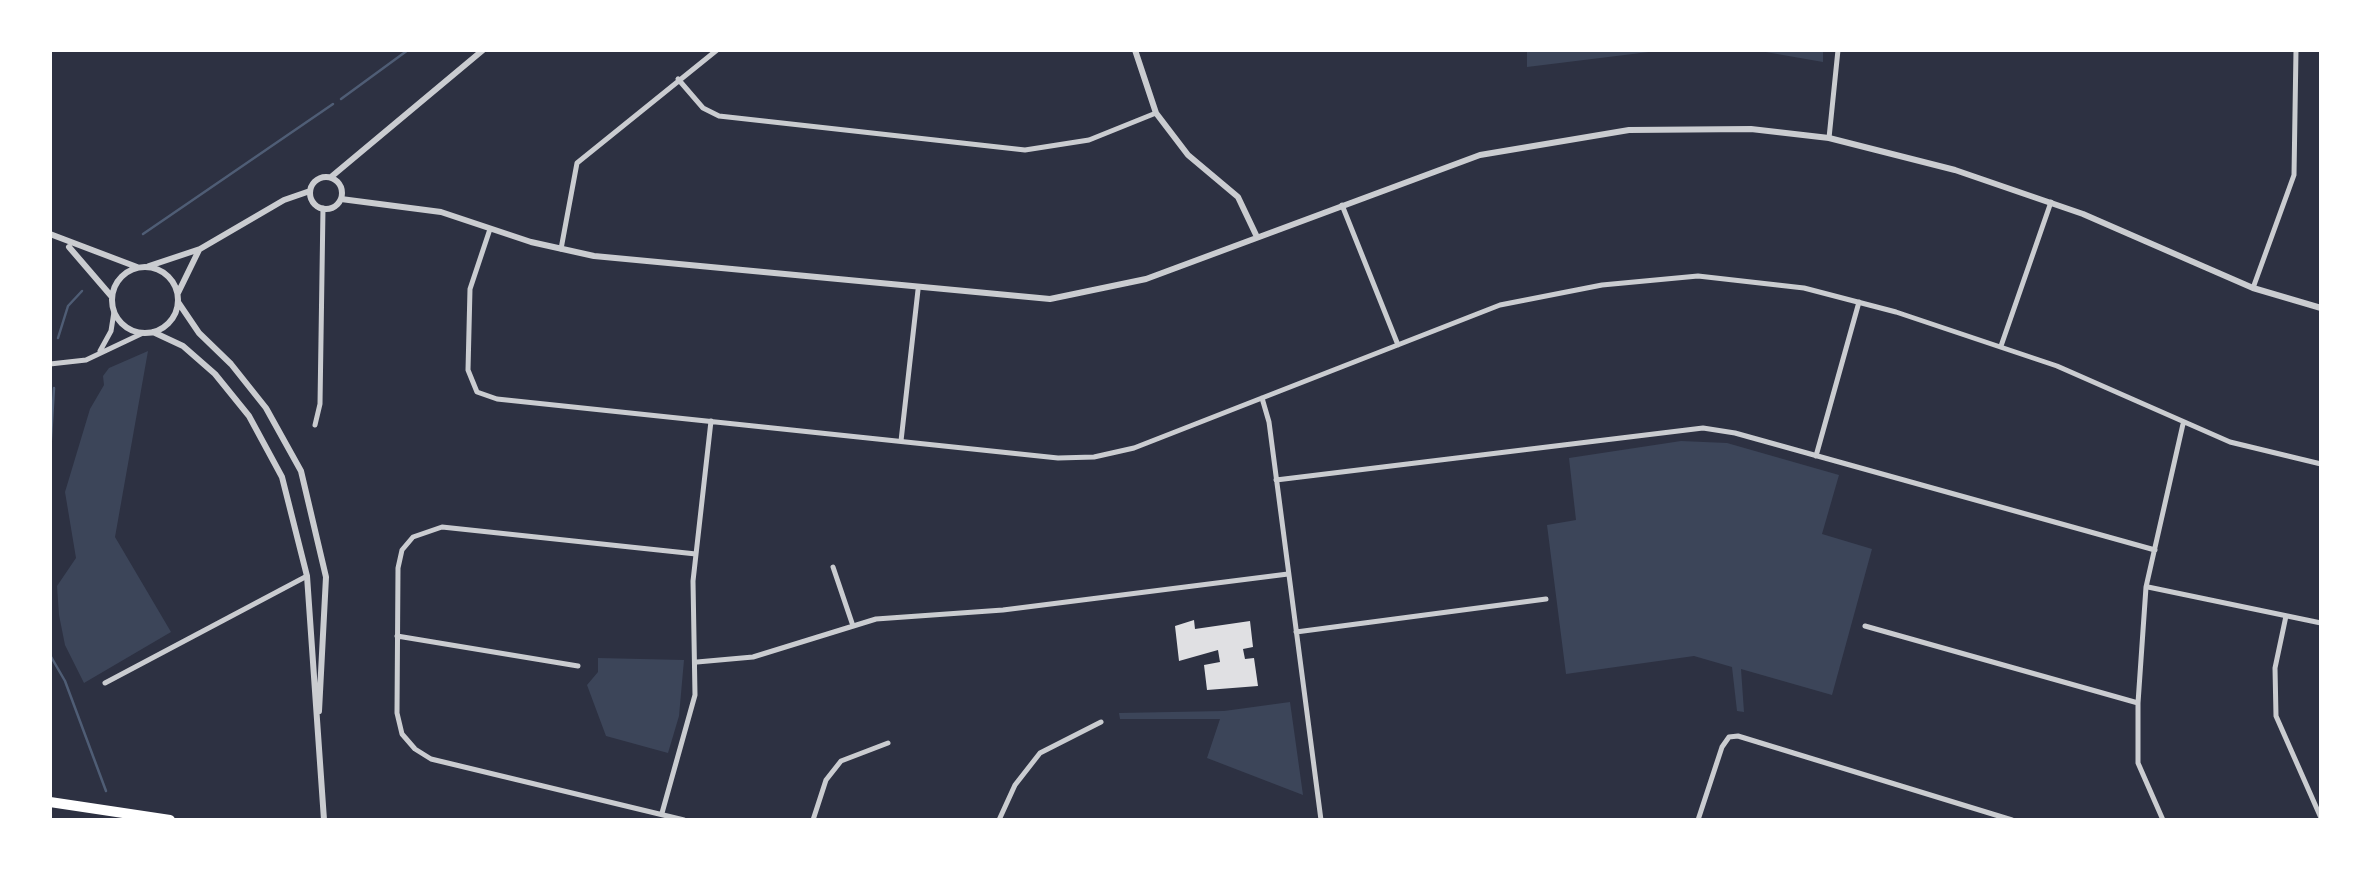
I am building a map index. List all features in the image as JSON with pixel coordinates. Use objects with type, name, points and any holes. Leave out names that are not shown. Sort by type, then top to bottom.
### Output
[{"type":"highway","points":[[50,802],[170,820]]},
{"type":"street","points":[[98,353],[111,331],[112,296],[119,280],[200,250],[284,200],[310,191],[318,179],[332,178],[484,50]]},
{"type":"street","points":[[561,250],[577,163],[716,50]]},
{"type":"street","points":[[1135,50],[1156,114],[1188,155],[1234,192],[1257,237]]},
{"type":"street","points":[[1829,138],[1838,50]]},
{"type":"street","points":[[2253,288],[2294,175],[2296,50]]},
{"type":"street","points":[[678,79],[703,108],[719,116],[1025,150],[1090,140],[1156,114]]},
{"type":"street","points":[[341,199],[441,212],[561,250],[1017,299],[1083,296],[1146,279],[1480,154],[1590,134],[1712,127],[1829,138],[1955,170],[2051,202],[2253,288],[2321,308]]},
{"type":"street","points":[[310,191],[312,200],[324,208],[334,207],[341,199],[342,188],[332,178]]},
{"type":"street","points":[[2001,347],[2051,202]]},
{"type":"street","points":[[1342,205],[1398,345]]},
{"type":"street","points":[[315,425],[320,404],[324,208]]},
{"type":"street","points":[[490,229],[469,306],[468,370],[477,392],[497,399],[1058,458],[1094,457],[1134,448],[1500,305],[1552,292],[1698,276],[1748,280],[1858,302],[2057,366],[2230,442],[2321,464]]},
{"type":"street","points":[[50,234],[166,274],[198,333],[266,408],[301,472],[326,578],[318,743]]},
{"type":"street","points":[[64,242],[112,296]]},
{"type":"street","points":[[50,364],[72,363],[170,322],[182,276],[200,250]]},
{"type":"street","points":[[901,441],[918,290]]},
{"type":"street","points":[[1816,456],[1858,302]]},
{"type":"street","points":[[114,312],[124,326],[143,333]]},
{"type":"street","points":[[153,332],[183,346],[214,374],[249,416],[282,477],[308,576],[324,820]]},
{"type":"street","points":[[1262,398],[1322,820]]},
{"type":"street","points":[[662,814],[690,720],[697,662],[693,596],[711,422]]},
{"type":"street","points":[[2163,820],[2138,763],[2138,703],[2146,586],[2183,424]]},
{"type":"street","points":[[1276,480],[1703,428],[2155,550]]},
{"type":"street","points":[[684,820],[431,759],[402,734],[397,714],[397,636],[402,550],[426,530],[442,526],[696,554]]},
{"type":"street","points":[[833,567],[852,623]]},
{"type":"street","points":[[697,662],[753,656],[852,623],[1003,610],[1288,574]]},
{"type":"street","points":[[106,683],[308,576]]},
{"type":"street","points":[[2146,586],[2321,623]]},
{"type":"street","points":[[1296,632],[1546,599]]},
{"type":"street","points":[[2286,616],[2274,668],[2276,716],[2321,818]]},
{"type":"street","points":[[1865,626],[2138,703]]},
{"type":"street","points":[[397,636],[578,666]]},
{"type":"street","points":[[999,820],[1014,784],[1040,753],[1101,722]]},
{"type":"street","points":[[1698,820],[1722,747],[1729,738],[1738,736],[2012,820]]},
{"type":"street","points":[[813,820],[826,780],[842,762],[888,743]]},
{"type":"shaded area","points":[[1527,50],[1823,50],[1823,62],[1760,51],[1657,51],[1527,67]]},
{"type":"shaded area","points":[[148,351],[115,537],[171,632],[84,683],[65,645],[59,615],[57,586],[76,558],[65,492],[90,409],[104,385],[103,376],[109,368]]},
{"type":"shaded area","points":[[1681,441],[1727,443],[1839,475],[1822,534],[1872,549],[1832,695],[1741,669],[1744,712],[1737,711],[1732,667],[1694,656],[1566,674],[1547,525],[1576,520],[1569,458]]},
{"type":"shaded area","points":[[598,658],[684,660],[679,716],[668,753],[606,736],[587,685],[598,672]]},
{"type":"shaded area","points":[[1290,702],[1303,795],[1207,758],[1220,719],[1120,719],[1119,713],[1224,711]]},
{"type":"building","points":[[1194,620],[1195,629],[1250,621],[1253,647],[1243,649],[1245,659],[1254,658],[1258,686],[1207,690],[1204,665],[1220,662],[1218,650],[1179,661],[1175,626]]},
{"type":"waterway","points":[[341,99],[408,50]]},
{"type":"waterway","points":[[143,234],[333,104]]},
{"type":"waterway","points":[[58,338],[68,306],[82,291]]},
{"type":"waterway","points":[[50,454],[54,388]]},
{"type":"waterway","points":[[50,655],[65,681],[106,791]]}]
